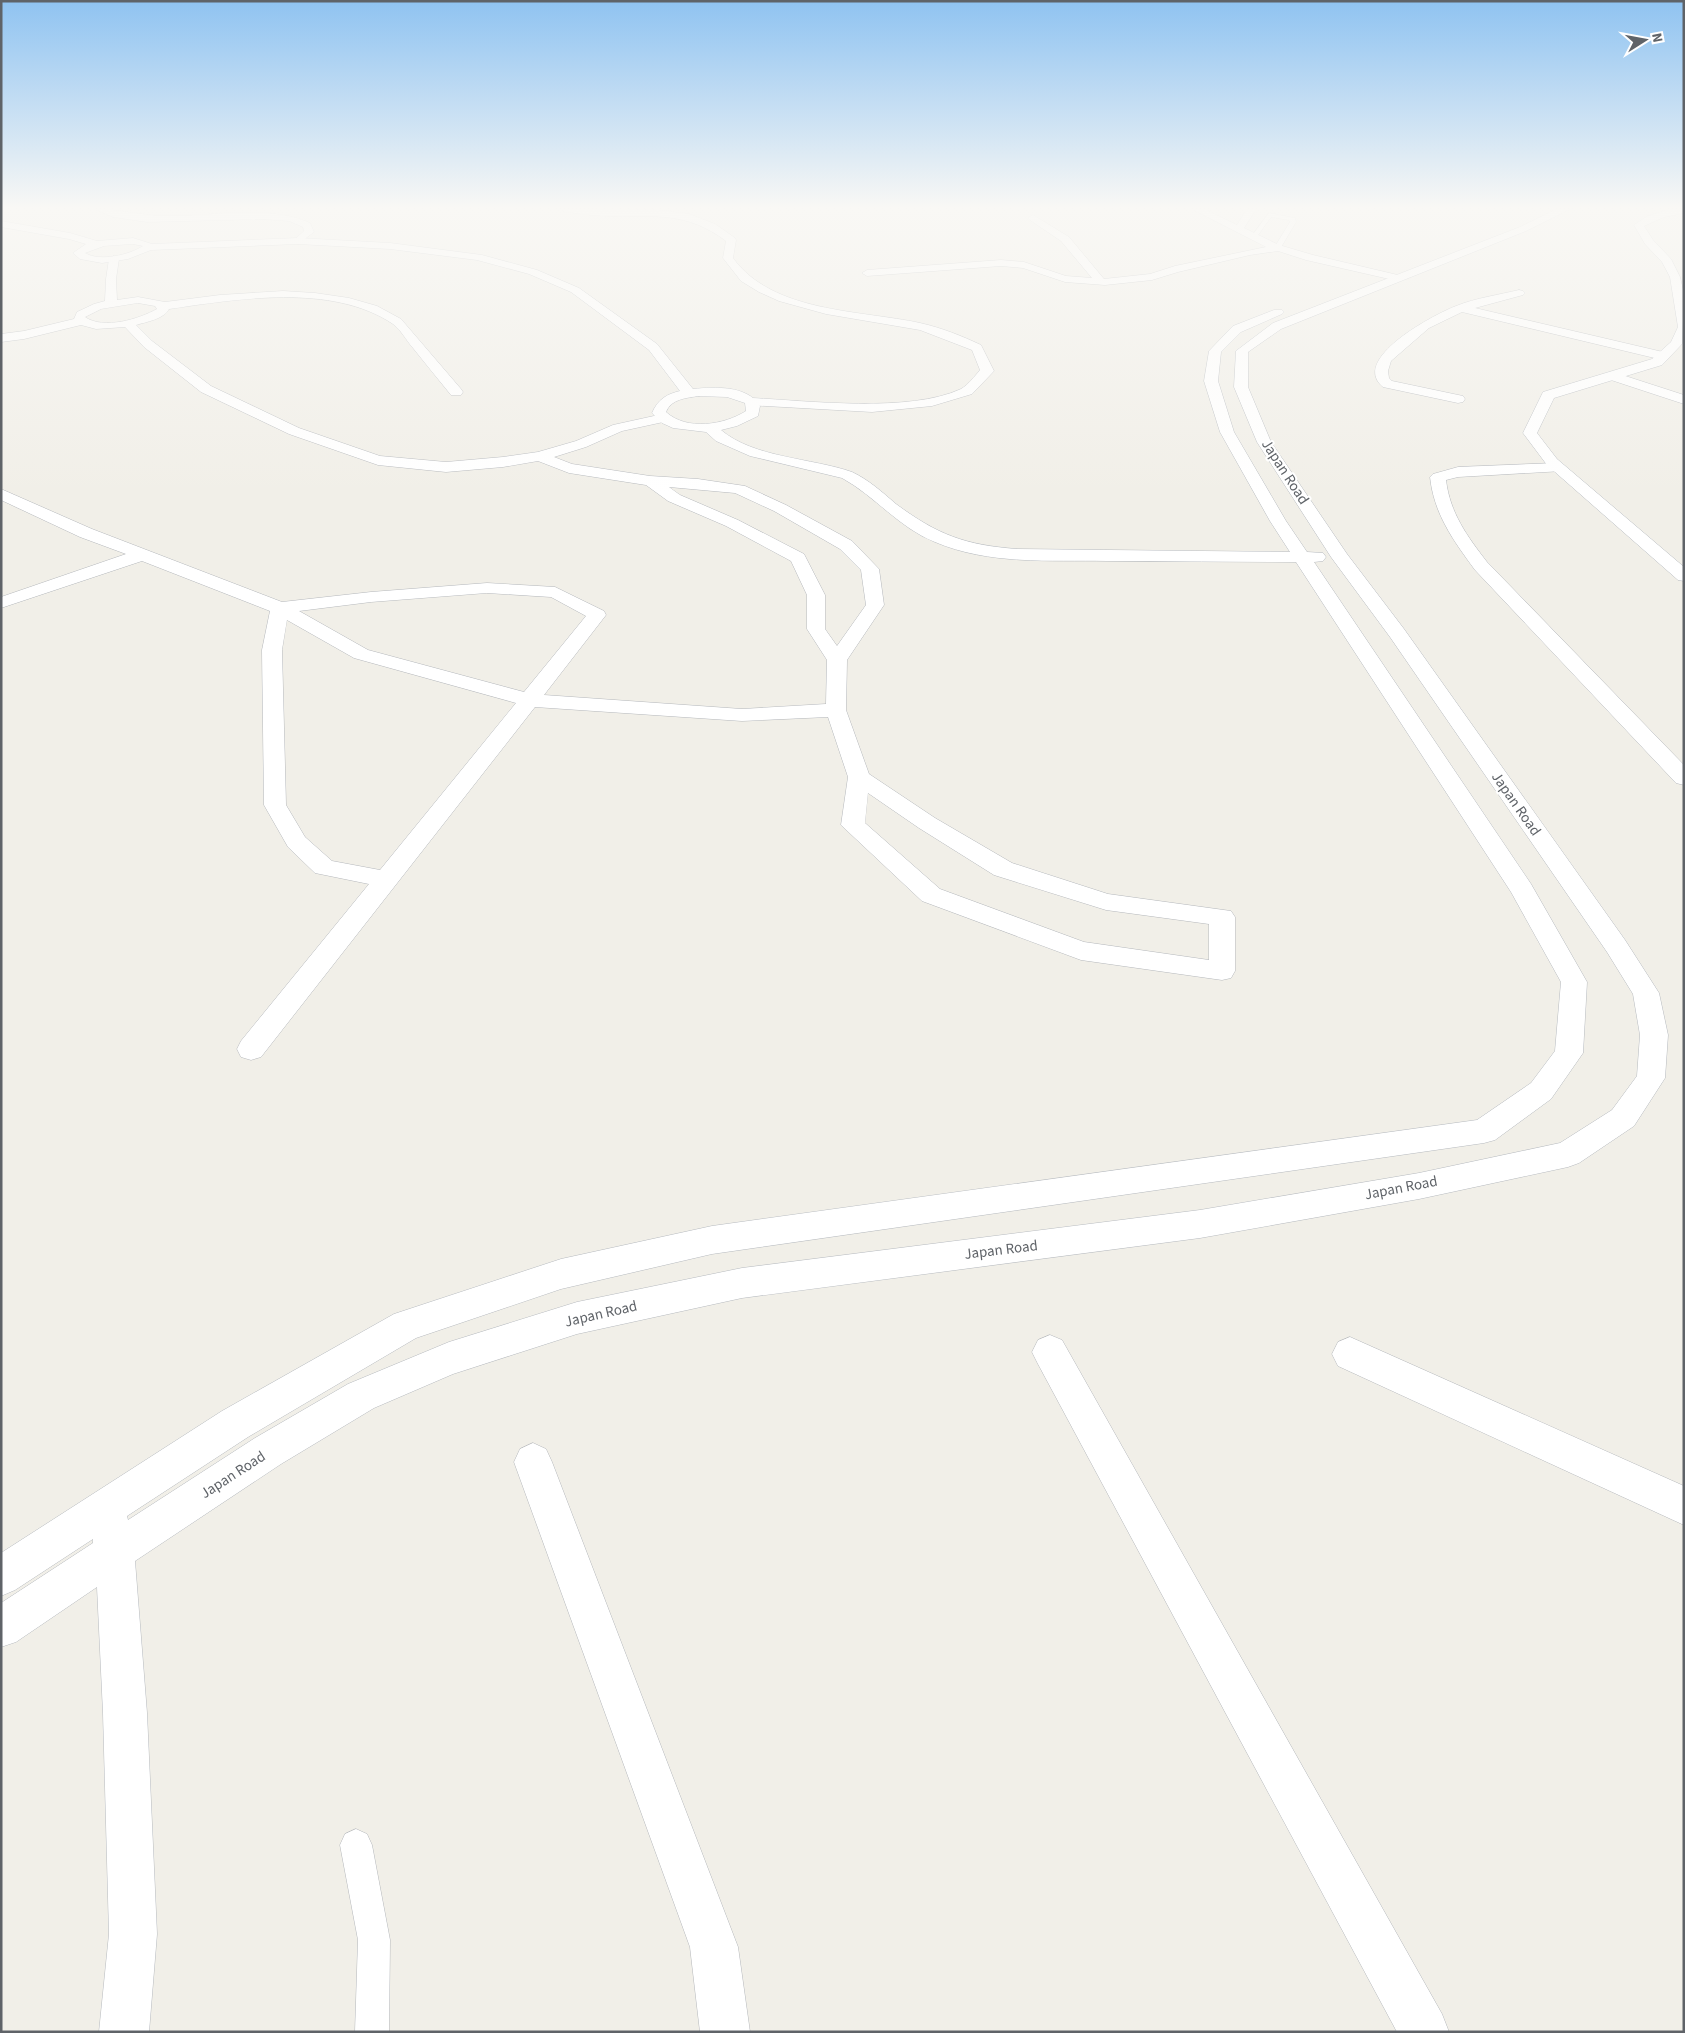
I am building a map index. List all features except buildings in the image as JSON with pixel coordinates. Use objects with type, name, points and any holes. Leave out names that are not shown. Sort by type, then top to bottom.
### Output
[{"type":"street","points":[[82,321],[79,318],[81,314],[108,304]]},
{"type":"street","points":[[159,304],[163,306],[178,304]]},
{"type":"street","points":[[352,304],[373,309],[398,323],[456,392]]},
{"type":"street","points":[[594,304],[653,347],[689,393]]},
{"type":"street","points":[[752,402],[755,408],[753,413],[747,418],[730,424],[708,428],[681,426],[663,418],[659,413],[660,407],[671,399],[689,393],[712,392],[734,394],[752,402],[872,408],[932,402],[967,391],[987,371],[977,348],[943,332],[912,325],[849,316],[804,304]]},
{"type":"street","name":"Japan Road","points":[[1,1576],[235,1424],[406,1325],[561,1274],[712,1240],[1484,1131],[1540,1091],[1569,1053],[1574,982],[1522,890],[1278,520],[1227,432],[1211,381],[1215,351],[1237,329],[1306,304]]},
{"type":"street","name":"Japan Road","points":[[1,1627],[268,1452],[361,1396],[449,1360],[577,1318],[742,1283],[1200,1224],[1419,1186],[1568,1154],[1623,1118],[1652,1078],[1654,1035],[1646,993],[1616,946],[1403,641],[1340,557],[1264,442],[1241,387],[1242,350],[1277,326],[1324,304]]},
{"type":"street","points":[[1458,399],[1388,384],[1383,380],[1381,371],[1385,359],[1425,325],[1461,308],[1477,304]]},
{"type":"street","points":[[1680,304],[1684,327],[1676,344],[1657,362],[1548,395],[1530,433],[1558,468],[1684,576]]},
{"type":"street","points":[[1,338],[24,335],[82,321],[100,325],[127,323],[150,317],[162,310],[163,306]]},
{"type":"street","points":[[1461,308],[1663,356]]},
{"type":"street","points":[[127,323],[148,344],[206,389],[294,431],[378,460],[446,467],[503,462],[540,456],[581,444],[618,428],[663,418]]},
{"type":"street","points":[[1613,376],[1684,400]]},
{"type":"street","points":[[708,428],[724,441],[754,452],[797,461],[847,476],[873,490],[893,509],[928,533],[954,543],[992,553],[1030,556],[1340,557]]},
{"type":"street","points":[[540,456],[569,468],[650,481],[739,489],[780,508],[846,546],[870,569],[875,605],[837,660],[836,710],[860,777],[853,826],[931,895],[1081,951],[1222,971],[1222,917],[1106,902],[1003,869],[927,823],[860,777]]},
{"type":"street","points":[[1558,468],[1458,472],[1438,477],[1439,492],[1451,527],[1481,566],[1684,778]]},
{"type":"street","points":[[650,481],[674,498],[732,522],[798,558],[816,595],[816,629],[837,660]]},
{"type":"street","points":[[1,494],[86,534],[280,608],[361,654],[529,700],[742,715],[836,710]]},
{"type":"street","points":[[1,603],[141,555]]},
{"type":"street","points":[[252,1049],[597,615],[555,592],[486,588],[371,597],[280,608]]},
{"type":"street","points":[[280,608],[272,650],[275,805],[296,842],[324,867],[387,879]]},
{"type":"street","points":[[1050,1352],[1428,2027]]},
{"type":"street","points":[[1350,1354],[1684,1506]]},
{"type":"street","points":[[533,1462],[714,1947],[725,2032]]},
{"type":"street","points":[[106,1508],[115,1552],[125,1713],[133,1934],[124,2032]]},
{"type":"lane","points":[[356,1845],[374,1940],[372,2032]]}]
